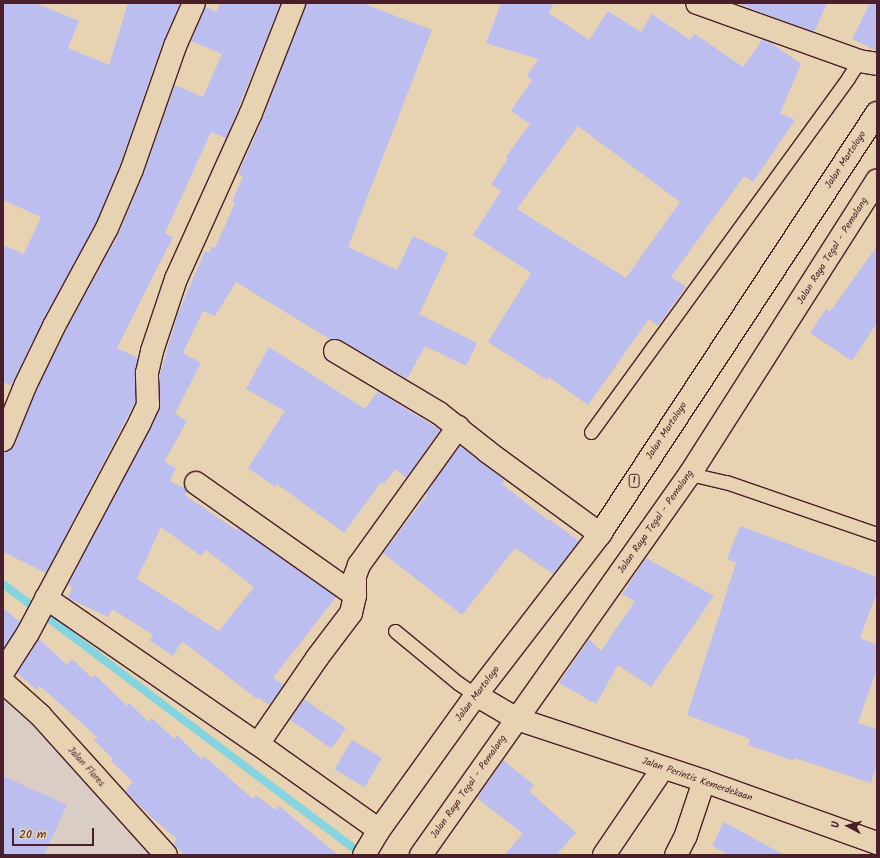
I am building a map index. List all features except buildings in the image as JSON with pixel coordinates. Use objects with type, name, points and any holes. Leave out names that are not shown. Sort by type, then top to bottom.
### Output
[{"type":"main road","points":[[3,440],[29,379],[112,214],[132,168],[175,46],[194,3]]},
{"type":"main road","points":[[3,672],[28,632],[148,405],[147,373],[176,279],[251,113],[294,3]]},
{"type":"main road","points":[[697,3],[868,62]]},
{"type":"main road","name":"Jalan Martoloyo","points":[[373,841],[476,695],[600,534],[877,113]]},
{"type":"main road","name":"Jalan Raya Tegal - Pemalang","points":[[421,855],[690,474],[877,181]]},
{"type":"main road","points":[[335,351],[458,427],[488,452],[600,534]]},
{"type":"main road","points":[[258,744],[351,613],[355,595],[355,576],[359,565],[458,427]]},
{"type":"main road","points":[[196,483],[355,595]]},
{"type":"main road","points":[[43,604],[258,744],[373,841]]},
{"type":"main road","name":"Jalan Flores","points":[[3,682],[40,715],[166,855]]},
{"type":"main road","name":"Jalan Perintis Kemerdekaan","points":[[476,695],[517,719],[704,781],[877,843]]},
{"type":"main road","points":[[604,855],[663,768]]},
{"type":"main road","points":[[676,855],[686,835],[704,781]]},
{"type":"lane","points":[[591,432],[839,91],[868,62]]},
{"type":"lane","points":[[690,474],[726,482],[877,534]]},
{"type":"lane","points":[[395,631],[458,683],[476,695]]},
{"type":"shaded area","points":[[3,682],[166,855],[3,855]]},
{"type":"waterway","points":[[3,584],[362,855]]}]
